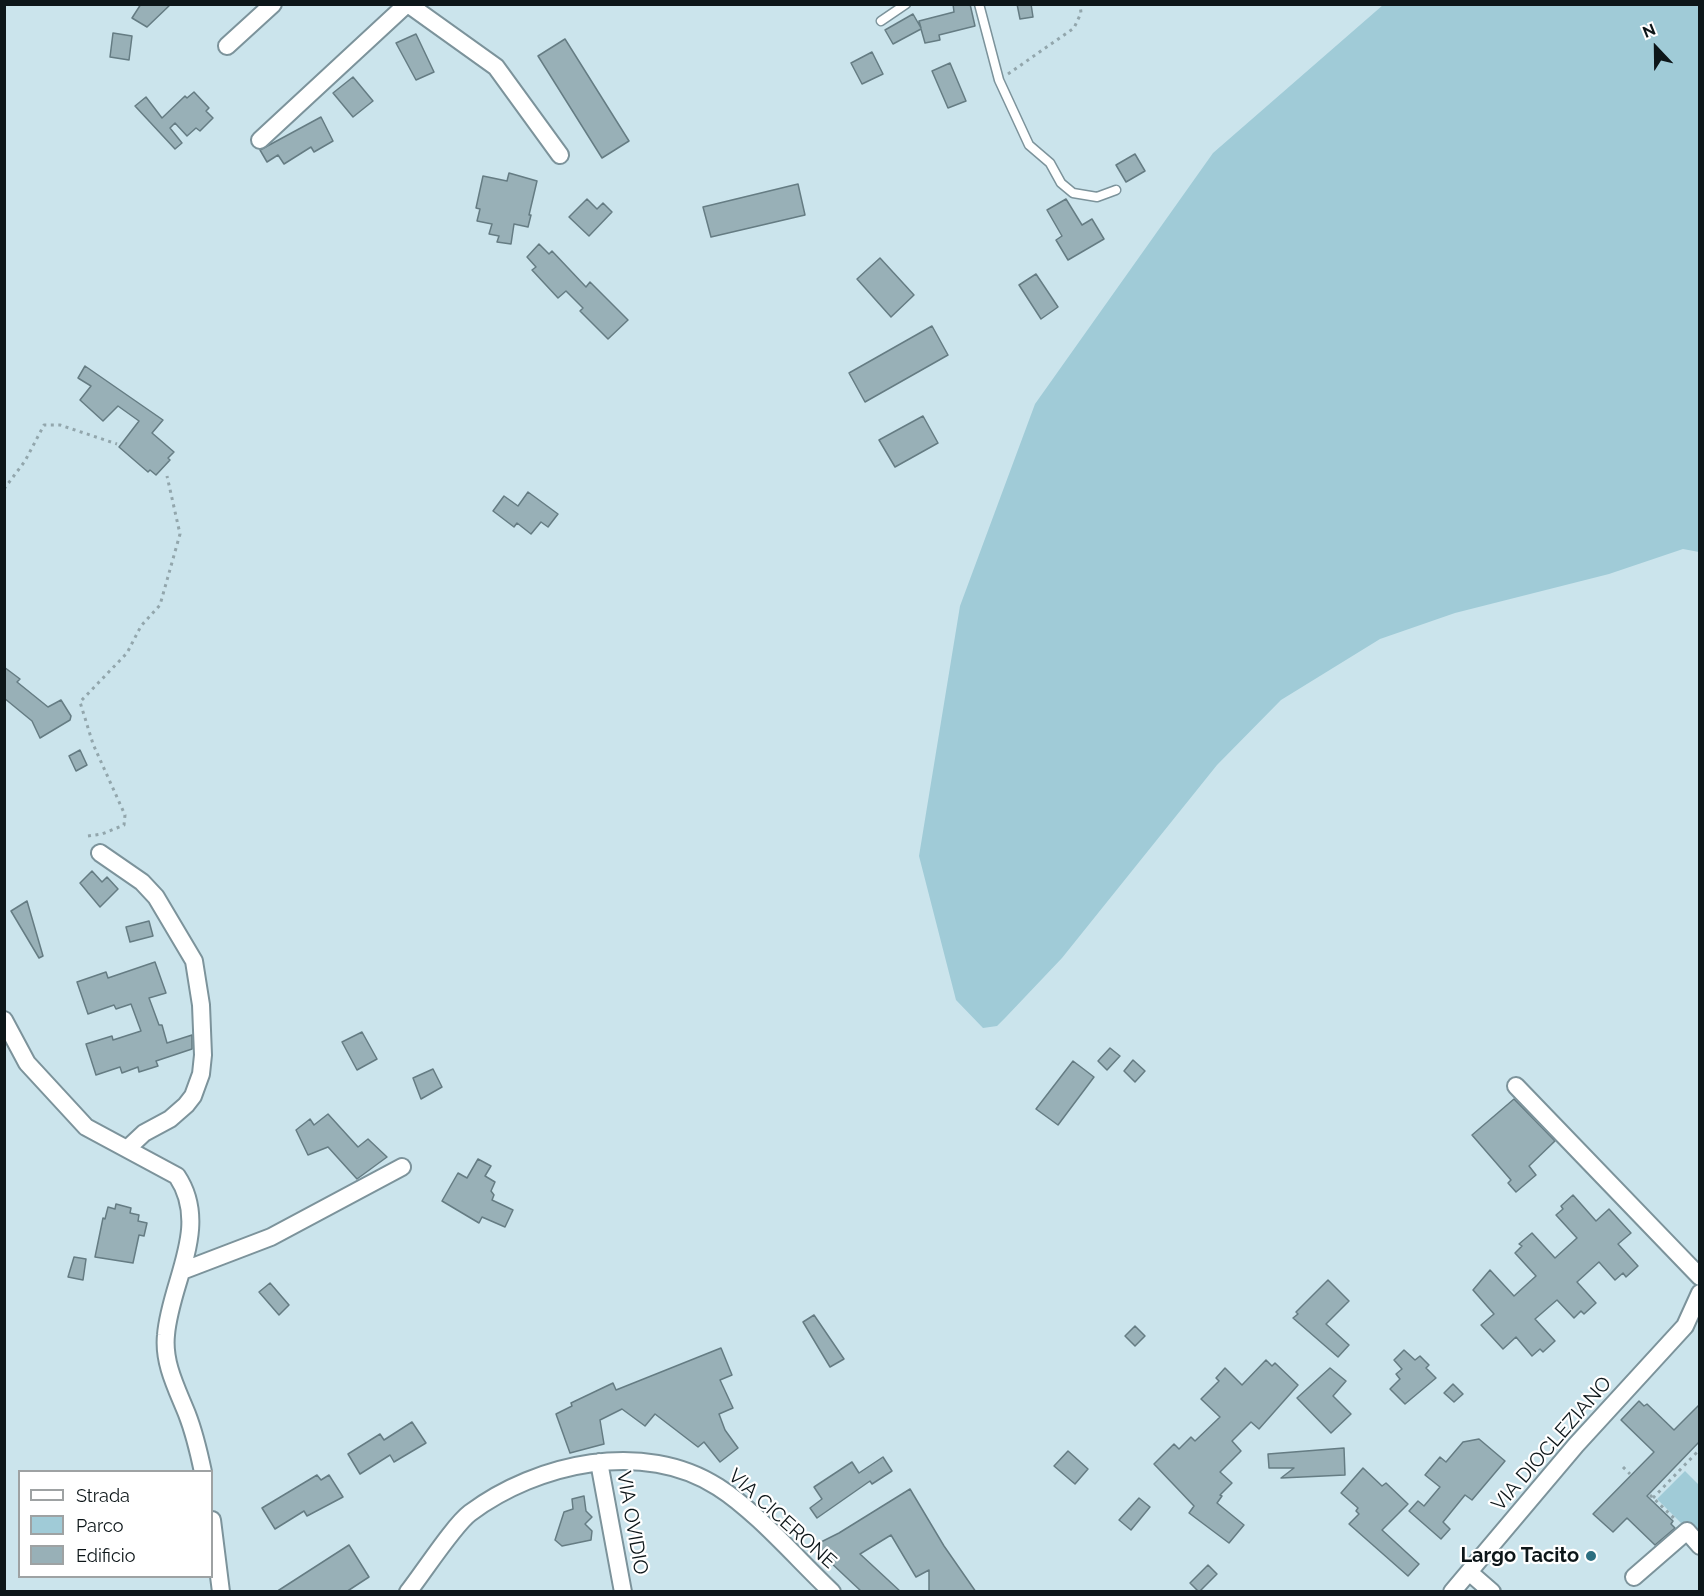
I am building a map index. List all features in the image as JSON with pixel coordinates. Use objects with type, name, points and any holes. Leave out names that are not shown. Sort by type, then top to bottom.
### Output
[{"type":"street","points":[[227,46],[273,4]]},
{"type":"street","points":[[260,140],[407,4],[496,67],[560,155]]},
{"type":"street","points":[[100,853],[142,882],[156,897],[194,961],[201,1005],[203,1055],[201,1074],[193,1096],[170,1119],[144,1133],[127,1149]]},
{"type":"street","points":[[4,1020],[27,1063],[86,1127],[177,1176],[186,1190],[190,1205],[190,1239],[166,1335],[167,1357],[202,1470]]},
{"type":"street","points":[[1516,1086],[1700,1277]]},
{"type":"street","points":[[182,1271],[271,1237],[402,1167]]},
{"type":"street","name":"VIA DIOCLEZIANO","points":[[1452,1592],[1576,1445],[1692,1324],[1700,1293]]},
{"type":"street","name":"VIA CICERONE","points":[[408,1592],[469,1514],[532,1481],[567,1468],[628,1460],[667,1465],[718,1486],[832,1592]]},
{"type":"street","name":"VIA OVIDIO","points":[[599,1462],[623,1592]]},
{"type":"street","points":[[213,1527],[222,1592]]},
{"type":"street","points":[[1634,1577],[1687,1531],[1700,1546]]},
{"type":"street","points":[[1469,1572],[1483,1589]]},
{"type":"lane","points":[[881,21],[906,4]]},
{"type":"lane","points":[[979,4],[999,80],[1029,145],[1050,163],[1061,183],[1073,194],[1097,197],[1116,190]]},
{"type":"path","points":[[999,80],[1074,28],[1081,13],[1080,4]]},
{"type":"path","points":[[4,489],[25,462],[44,425],[60,425],[117,444]]},
{"type":"path","points":[[88,836],[124,825],[125,814],[93,744],[80,702],[127,653],[141,627],[160,605],[180,534],[167,476]]},
{"type":"path","points":[[1687,1531],[1652,1496],[1700,1449]]},
{"type":"path","points":[[1623,1467],[1630,1474]]},
{"type":"green space","points":[[1383,5],[1699,5],[1699,552],[1683,549],[1609,574],[1455,613],[1380,639],[1281,700],[1217,765],[1062,958],[997,1026],[983,1028],[956,1000],[919,856],[960,606],[1035,404],[1213,153]]},
{"type":"green space","points":[[1685,1471],[1699,1485],[1699,1541],[1657,1499]]},
{"type":"building","points":[[141,4],[171,4],[147,27],[132,18]]},
{"type":"building","points":[[953,4],[970,4],[975,26],[939,35],[940,40],[925,43],[921,29],[893,44],[885,30],[913,14],[921,28],[919,21],[954,12]]},
{"type":"building","points":[[1017,4],[1031,4],[1033,17],[1020,19]]},
{"type":"building","points":[[113,33],[132,36],[129,60],[110,57]]},
{"type":"building","points":[[416,34],[434,72],[416,80],[396,43]]},
{"type":"building","points":[[565,39],[629,141],[602,158],[538,56]]},
{"type":"building","points":[[872,52],[883,74],[862,84],[851,63]]},
{"type":"building","points":[[950,63],[966,101],[948,108],[932,71]]},
{"type":"building","points":[[353,77],[373,101],[353,117],[333,93]]},
{"type":"building","points":[[194,92],[209,108],[206,111],[213,118],[200,131],[196,128],[187,136],[175,123],[170,128],[182,143],[175,149],[135,106],[146,97],[162,118],[185,96],[187,98]]},
{"type":"building","points":[[321,117],[333,141],[314,152],[311,147],[284,164],[278,155],[267,162],[260,150]]},
{"type":"building","points":[[1135,154],[1145,171],[1126,182],[1116,165]]},
{"type":"building","points":[[509,173],[537,181],[528,227],[514,224],[511,244],[497,242],[499,236],[489,234],[492,224],[477,221],[480,209],[476,208],[483,176],[507,181]]},
{"type":"building","points":[[798,184],[805,215],[711,237],[703,207]]},
{"type":"building","points":[[587,199],[597,209],[603,203],[612,212],[589,236],[569,217]]},
{"type":"building","points":[[1066,199],[1082,225],[1092,219],[1104,239],[1068,260],[1056,240],[1062,236],[1047,210]]},
{"type":"building","points":[[539,244],[549,254],[552,251],[586,287],[590,282],[628,320],[608,339],[580,311],[583,308],[566,291],[558,298],[532,270],[536,267],[527,257]]},
{"type":"building","points":[[880,258],[914,295],[891,317],[857,279]]},
{"type":"building","points":[[1036,274],[1058,307],[1041,319],[1019,285]]},
{"type":"building","points":[[932,326],[948,355],[865,402],[849,373]]},
{"type":"building","points":[[85,366],[163,420],[152,433],[174,452],[156,475],[150,470],[148,472],[119,447],[139,421],[118,406],[103,421],[80,400],[91,386],[78,378]]},
{"type":"building","points":[[923,416],[938,443],[895,467],[879,440]]},
{"type":"building","points":[[528,492],[558,514],[548,527],[541,522],[531,534],[517,523],[514,527],[493,511],[504,496],[518,506]]},
{"type":"building","points":[[4,667],[20,679],[17,682],[48,707],[61,700],[71,716],[70,720],[40,738],[32,721],[4,698]]},
{"type":"building","points":[[80,750],[87,765],[76,771],[69,756]]},
{"type":"building","points":[[92,871],[102,882],[107,877],[118,889],[100,907],[80,883]]},
{"type":"building","points":[[27,901],[43,956],[39,958],[11,911]]},
{"type":"building","points":[[149,921],[153,936],[130,942],[126,927]]},
{"type":"building","points":[[155,962],[166,993],[149,998],[159,1025],[162,1025],[167,1043],[192,1035],[192,1049],[156,1061],[158,1066],[139,1072],[138,1067],[122,1073],[120,1067],[96,1075],[86,1044],[112,1036],[113,1040],[141,1031],[131,1004],[116,1009],[114,1005],[88,1014],[77,982],[106,972],[108,978]]},
{"type":"building","points":[[362,1032],[377,1059],[357,1070],[342,1042]]},
{"type":"building","points":[[1110,1048],[1120,1056],[1107,1070],[1098,1061]]},
{"type":"building","points":[[1133,1060],[1145,1071],[1135,1082],[1124,1071]]},
{"type":"building","points":[[1073,1061],[1094,1077],[1058,1125],[1036,1109]]},
{"type":"building","points":[[433,1069],[442,1087],[421,1099],[413,1078]]},
{"type":"building","points":[[1514,1099],[1555,1141],[1529,1166],[1536,1175],[1516,1192],[1508,1183],[1511,1180],[1472,1135]]},
{"type":"building","points":[[328,1114],[358,1147],[368,1139],[387,1157],[357,1179],[328,1147],[308,1155],[296,1130],[310,1119],[314,1125]]},
{"type":"building","points":[[478,1159],[491,1166],[485,1176],[495,1182],[491,1191],[494,1195],[492,1200],[513,1210],[505,1227],[482,1217],[479,1223],[442,1201],[458,1173],[467,1178]]},
{"type":"building","points":[[1573,1195],[1596,1221],[1609,1209],[1631,1233],[1618,1244],[1638,1266],[1626,1277],[1623,1273],[1615,1280],[1599,1262],[1577,1282],[1596,1303],[1584,1314],[1581,1311],[1574,1318],[1557,1300],[1535,1319],[1555,1341],[1543,1352],[1540,1349],[1532,1356],[1516,1337],[1503,1349],[1481,1325],[1494,1314],[1473,1290],[1490,1270],[1514,1296],[1536,1276],[1515,1253],[1522,1246],[1519,1244],[1532,1233],[1555,1258],[1577,1238],[1556,1215],[1563,1209],[1561,1206]]},
{"type":"building","points":[[116,1204],[131,1208],[130,1213],[139,1215],[138,1221],[147,1223],[144,1236],[139,1235],[133,1263],[95,1257],[103,1218],[105,1219],[108,1207],[115,1209]]},
{"type":"building","points":[[74,1257],[86,1259],[83,1280],[68,1277]]},
{"type":"building","points":[[1328,1280],[1349,1301],[1326,1324],[1349,1345],[1338,1357],[1293,1318],[1298,1314],[1296,1312]]},
{"type":"building","points":[[270,1283],[289,1305],[279,1315],[259,1292]]},
{"type":"building","points":[[814,1315],[844,1359],[830,1367],[803,1322]]},
{"type":"building","points":[[1135,1326],[1145,1336],[1135,1346],[1125,1336]]},
{"type":"building","points":[[721,1348],[732,1375],[720,1380],[733,1408],[719,1414],[725,1430],[738,1448],[720,1462],[704,1442],[698,1447],[655,1414],[645,1426],[622,1409],[600,1420],[604,1444],[570,1453],[556,1414],[572,1406],[571,1403],[613,1383],[616,1390]]},
{"type":"building","points":[[1404,1350],[1415,1360],[1420,1356],[1429,1365],[1426,1368],[1436,1378],[1405,1404],[1390,1389],[1400,1379],[1396,1374],[1402,1369],[1394,1360]]},
{"type":"building","points":[[1266,1360],[1272,1366],[1275,1363],[1298,1385],[1259,1429],[1251,1422],[1232,1441],[1241,1451],[1220,1472],[1232,1483],[1220,1495],[1222,1496],[1217,1503],[1244,1525],[1229,1543],[1189,1513],[1194,1506],[1154,1464],[1174,1444],[1179,1449],[1191,1437],[1195,1441],[1220,1417],[1201,1399],[1219,1381],[1216,1378],[1225,1368],[1242,1385]]},
{"type":"building","points":[[1330,1368],[1346,1381],[1333,1396],[1351,1414],[1331,1433],[1297,1398]]},
{"type":"building","points":[[1453,1384],[1463,1394],[1454,1402],[1444,1393]]},
{"type":"building","points":[[1639,1401],[1644,1406],[1647,1404],[1674,1430],[1700,1404],[1700,1441],[1647,1496],[1673,1521],[1671,1524],[1675,1528],[1655,1545],[1627,1518],[1613,1532],[1593,1514],[1654,1452],[1621,1420]]},
{"type":"building","points":[[412,1422],[426,1443],[394,1462],[390,1455],[360,1474],[348,1454],[380,1434],[384,1440]]},
{"type":"building","points":[[1479,1439],[1505,1461],[1472,1500],[1465,1495],[1443,1522],[1450,1529],[1441,1539],[1409,1511],[1418,1501],[1424,1506],[1440,1487],[1425,1475],[1440,1457],[1446,1462],[1463,1442]]},
{"type":"building","points":[[1344,1448],[1345,1475],[1281,1478],[1294,1468],[1269,1468],[1268,1454]]},
{"type":"building","points":[[1068,1451],[1088,1469],[1075,1484],[1054,1466]]},
{"type":"building","points":[[883,1457],[892,1471],[872,1484],[870,1481],[817,1518],[810,1508],[822,1499],[814,1487],[852,1462],[859,1473]]},
{"type":"building","points":[[1363,1468],[1382,1486],[1386,1483],[1408,1504],[1382,1530],[1419,1564],[1408,1576],[1349,1524],[1359,1514],[1356,1511],[1358,1508],[1341,1493]]},
{"type":"building","points":[[317,1475],[321,1480],[329,1475],[343,1497],[307,1516],[304,1511],[275,1529],[262,1508]]},
{"type":"building","points":[[910,1489],[944,1546],[976,1592],[929,1592],[929,1570],[916,1577],[891,1535],[860,1554],[901,1592],[862,1592],[813,1546],[839,1533]]},
{"type":"building","points":[[584,1496],[586,1511],[592,1517],[585,1524],[592,1531],[591,1540],[562,1546],[555,1540],[564,1512],[573,1509],[572,1499]]},
{"type":"building","points":[[1139,1498],[1150,1507],[1131,1530],[1119,1520]]},
{"type":"building","points":[[349,1545],[369,1577],[346,1592],[276,1592]]},
{"type":"building","points":[[1208,1565],[1217,1574],[1199,1592],[1190,1583]]},
{"type":"place","name":"Largo Tacito","points":[[1591,1556]]}]
